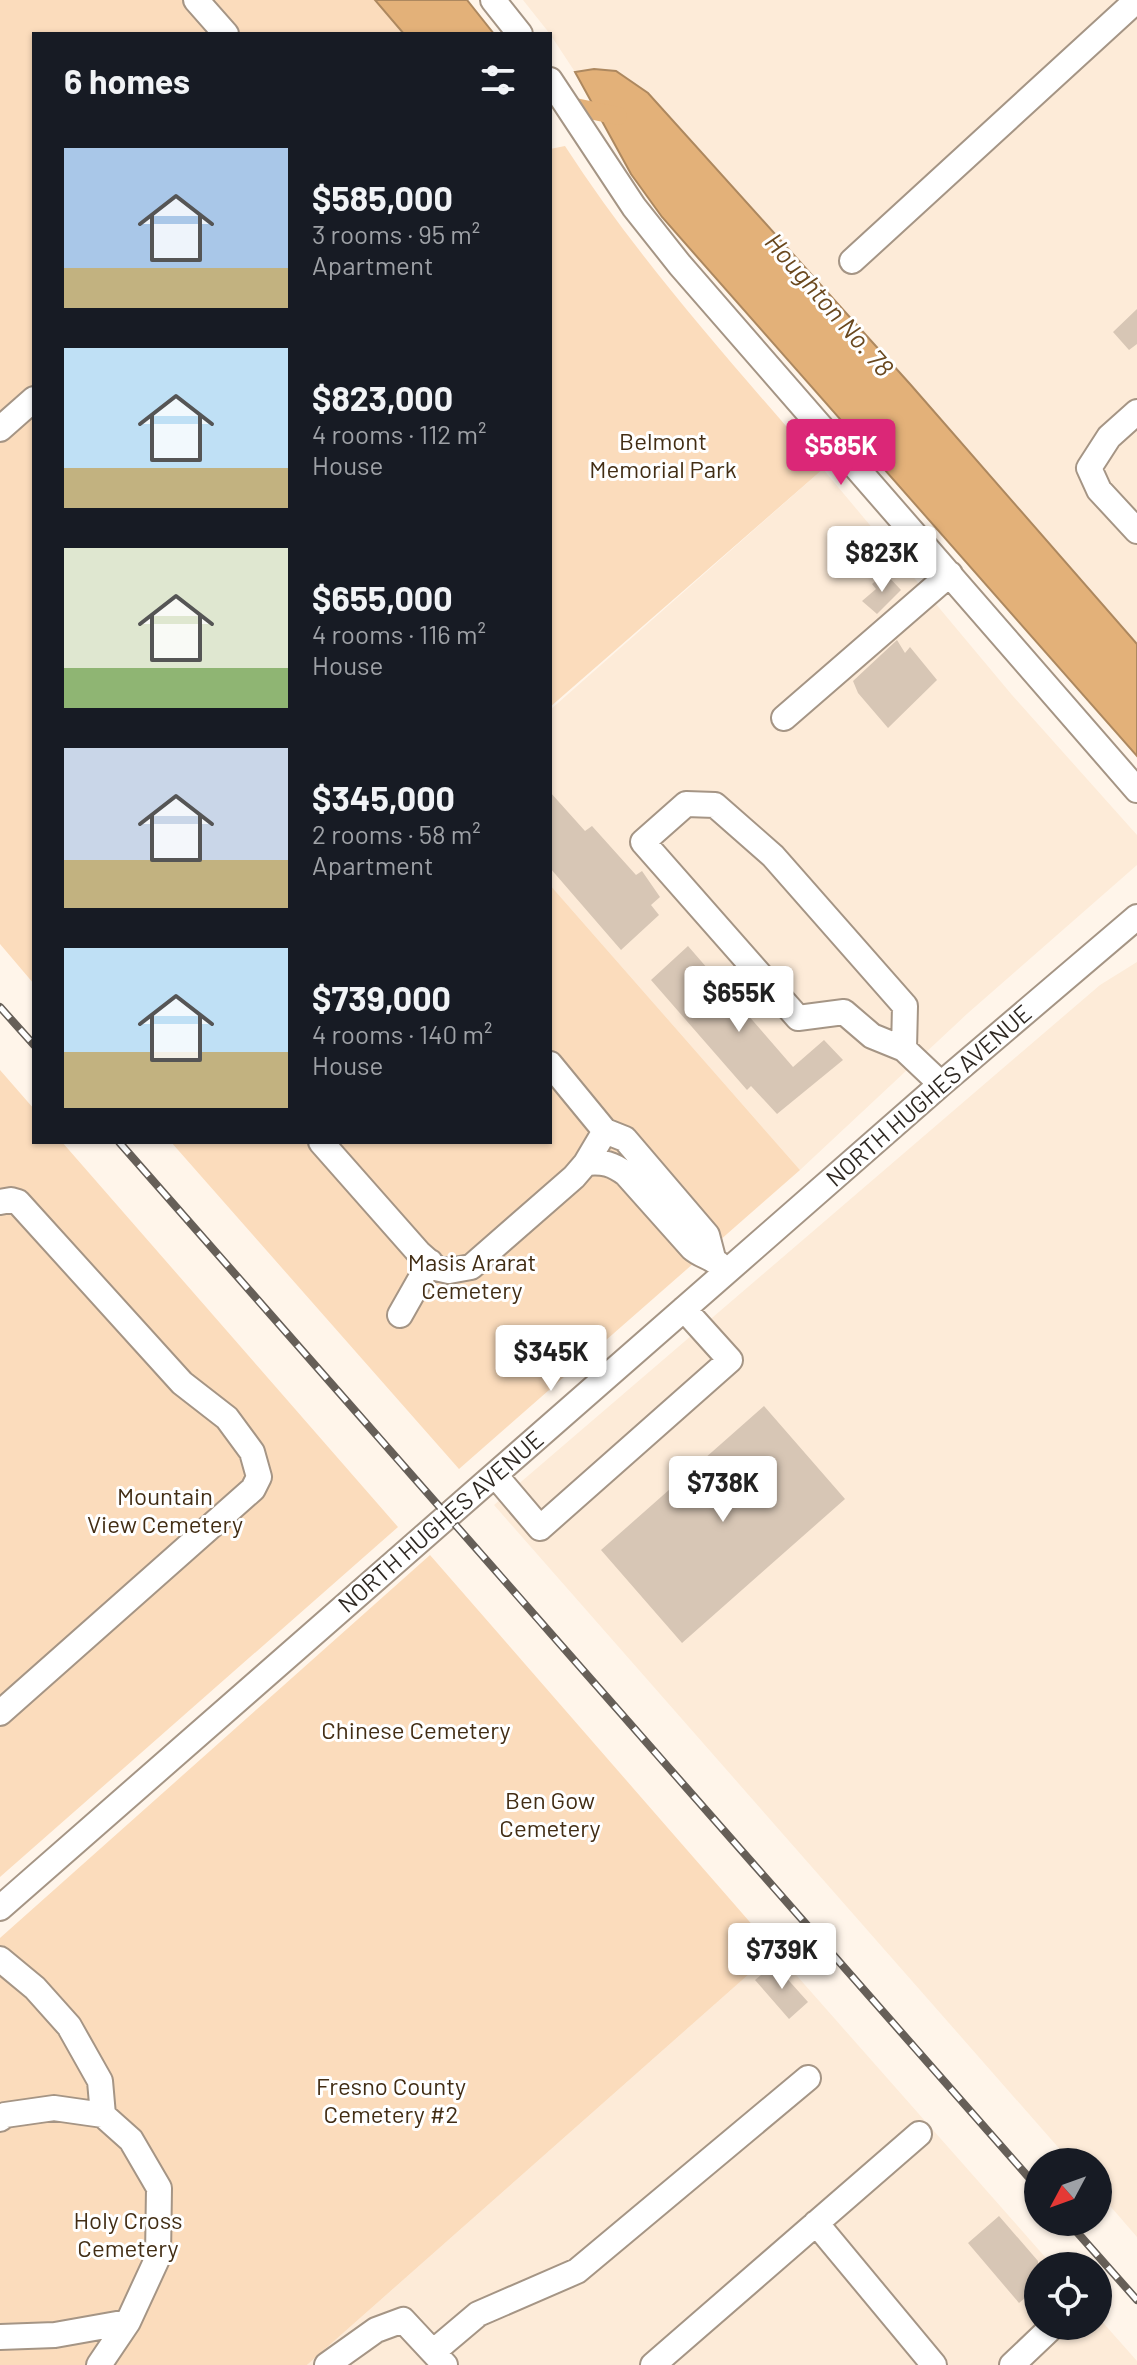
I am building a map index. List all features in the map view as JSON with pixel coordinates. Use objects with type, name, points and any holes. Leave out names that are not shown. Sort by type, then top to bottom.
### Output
[{"type":"street","points":[[196,0],[224,32]]},
{"type":"street","points":[[493,0],[518,32]]},
{"type":"street","points":[[852,261],[1137,0]]},
{"type":"street","points":[[552,83],[634,207],[680,265],[1137,790]]},
{"type":"street","points":[[0,429],[32,401]]},
{"type":"street","points":[[1137,412],[1109,437],[1089,468],[1099,490],[1137,531]]},
{"type":"street","points":[[784,718],[950,574]]},
{"type":"street","points":[[904,1049],[905,1006],[773,856],[715,805],[686,804],[643,842],[798,1018],[844,1012],[872,1036],[904,1049],[941,1084]]},
{"type":"street","name":"NORTH HUGHES AVENUE","points":[[0,1908],[684,1309],[720,1264],[941,1084],[1137,917]]},
{"type":"street","points":[[1061,984],[1137,936]]},
{"type":"street","points":[[552,1066],[605,1131],[625,1139],[707,1235],[720,1264]]},
{"type":"street","points":[[323,1144],[372,1202],[430,1262],[436,1268],[449,1271],[471,1267],[530,1219],[586,1163],[605,1131]]},
{"type":"street","points":[[586,1163],[601,1161],[615,1165],[692,1248],[720,1264]]},
{"type":"street","points":[[0,1202],[18,1202],[182,1383],[227,1418],[252,1452],[259,1477],[253,1489],[0,1713]]},
{"type":"street","points":[[400,1315],[430,1262]]},
{"type":"street","points":[[495,1475],[540,1528],[730,1360],[684,1309]]},
{"type":"street","points":[[0,1959],[35,1988],[69,2026],[100,2081],[103,2115]]},
{"type":"street","points":[[327,2365],[376,2330],[403,2320],[439,2359],[478,2314],[577,2271],[808,2078]]},
{"type":"street","points":[[0,2119],[5,2115],[54,2108],[103,2115],[131,2140],[159,2188],[158,2257],[128,2322],[99,2365]]},
{"type":"street","points":[[653,2365],[919,2134]]},
{"type":"street","points":[[816,2223],[934,2365]]},
{"type":"street","points":[[0,2337],[55,2335],[128,2322]]},
{"type":"street","points":[[1012,2365],[1038,2340]]},
{"type":"shaded area","points":[[523,0],[1137,0],[1137,644],[910,384],[648,93],[616,71],[594,69],[575,72],[552,37],[552,32],[548,32]]},
{"type":"shaded area","points":[[823,469],[1012,695],[1137,835],[1137,865],[968,1013],[800,1170],[552,887],[552,708]]},
{"type":"shaded area","points":[[1137,962],[1137,2237],[1112,2208],[1112,2148],[1059,2148],[494,1505],[1100,985]]},
{"type":"shaded area","points":[[775,1951],[1041,2252],[1024,2252],[1024,2340],[1112,2340],[1112,2333],[1137,2361],[1137,2365],[307,2365]]},
{"type":"green space","points":[[0,0],[375,0],[402,32],[32,32],[32,982],[0,944]]},
{"type":"green space","name":"Belmont Memorial Park","points":[[565,146],[624,231],[823,469],[552,705],[552,149]]},
{"type":"green space","name":"Masis Ararat Cemetery","points":[[552,887],[800,1170],[459,1469],[173,1144],[552,1144]]},
{"type":"green space","name":"Mountain View Cemetery","points":[[0,1070],[32,1107],[32,1144],[64,1144],[398,1527],[0,1877]]},
{"type":"green space","points":[[430,1555],[775,1951],[307,2365],[0,2365],[0,1938]]},
{"type":"water","points":[[375,0],[467,0],[492,32],[402,32]]},
{"type":"water","points":[[594,69],[616,71],[648,93],[910,384],[1137,644],[1137,756],[662,217],[631,174],[575,72]]},
{"type":"building","points":[[1137,309],[1137,344],[1129,350],[1113,332]]},
{"type":"building","points":[[885,573],[901,590],[877,614],[862,601],[876,589],[872,584]]},
{"type":"building","points":[[897,640],[905,653],[910,647],[937,680],[888,728],[858,693],[853,681]]},
{"type":"building","points":[[552,794],[585,831],[592,826],[636,875],[642,871],[660,897],[651,905],[659,915],[621,950],[552,870]]},
{"type":"building","points":[[688,946],[793,1067],[824,1040],[843,1060],[777,1114],[751,1086],[747,1090],[651,980]]},
{"type":"building","points":[[764,1406],[845,1499],[682,1643],[601,1550]]},
{"type":"building","points":[[774,1964],[808,2002],[789,2019],[755,1980]]},
{"type":"building","points":[[999,2216],[1030,2252],[1024,2252],[1024,2299],[1019,2303],[968,2243]]},
{"type":"waterway","name":"Houghton No. 78","points":[[561,104],[618,116]]},
{"type":"railway","points":[[0,1007],[32,1043]]},
{"type":"railway","points":[[121,1144],[1024,2172]]},
{"type":"railway","points":[[1080,2236],[1137,2300]]},
{"type":"park label","name":"Chinese Cemetery","points":[[416,1731]]},
{"type":"park label","name":"Ben Gow Cemetery","points":[[550,1815]]},
{"type":"park label","name":"Fresno County Cemetery #2","points":[[391,2101]]},
{"type":"park label","name":"Holy Cross Cemetery","points":[[128,2235]]}]
